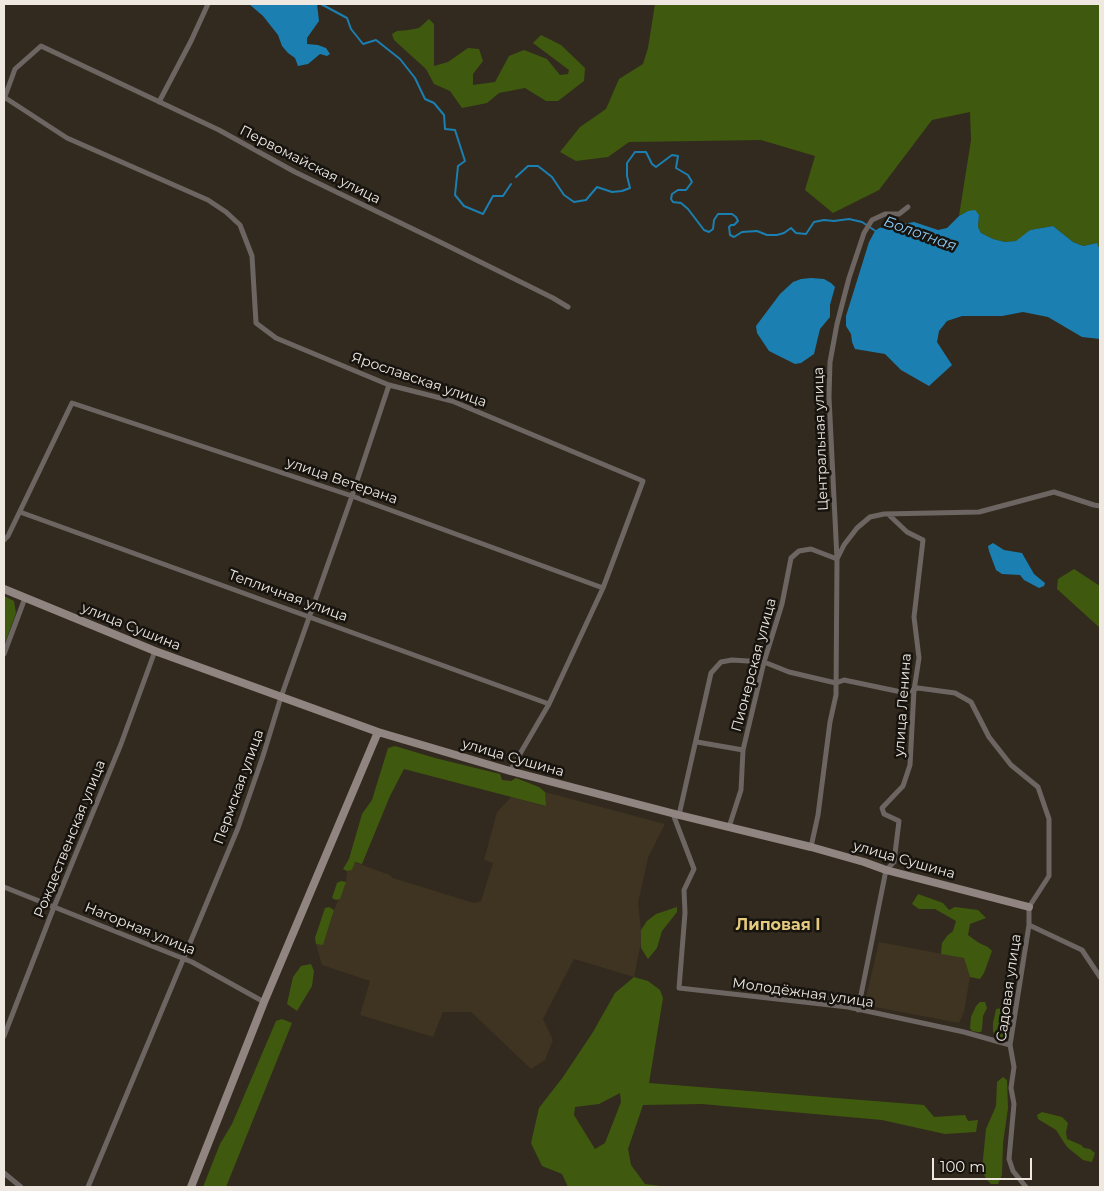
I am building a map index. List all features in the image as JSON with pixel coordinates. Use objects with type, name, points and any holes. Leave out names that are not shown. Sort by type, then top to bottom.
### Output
[{"type":"street","points":[[159,102],[208,4]]},
{"type":"street","name":"Первомайская улица","points":[[4,98],[16,69],[41,46],[219,130],[295,172],[554,298],[568,307]]},
{"type":"street","name":"Ярославская улица","points":[[4,98],[68,138],[208,200],[226,212],[240,225],[252,256],[256,323],[276,338],[388,385],[452,401],[643,481],[603,588]]},
{"type":"street","name":"Центральная улица","points":[[811,847],[818,815],[830,722],[836,695],[837,559],[830,406],[830,362],[837,324],[849,278],[864,232],[872,220],[885,214],[899,214],[908,207]]},
{"type":"street","name":"Пермская улица","points":[[88,1187],[238,828],[281,697],[352,496],[388,385]]},
{"type":"street","name":"улица Ветерана","points":[[20,512],[72,403],[352,496],[603,588]]},
{"type":"street","points":[[837,559],[844,545],[857,528],[870,517],[888,514],[979,512],[1054,492],[1100,506]]},
{"type":"street","points":[[4,540],[20,512]]},
{"type":"street","name":"Тепличная улица","points":[[20,512],[311,616],[549,704]]},
{"type":"street","name":"улица Ленина","points":[[858,1010],[886,870],[894,862],[899,820],[884,814],[882,808],[903,786],[910,765],[914,690],[919,658],[914,617],[923,540],[907,532],[888,514]]},
{"type":"street","name":"Пионерская улица","points":[[729,827],[741,790],[743,750],[764,662],[782,604],[792,558],[799,551],[811,549],[837,559]]},
{"type":"street","points":[[510,771],[549,704],[603,588]]},
{"type":"street","name":"улица Сушина","points":[[4,589],[155,651],[378,732],[510,771],[676,815],[811,847],[886,870],[1029,907]]},
{"type":"street","points":[[4,654],[25,598]]},
{"type":"street","name":"Рождественская улица","points":[[4,1036],[54,907],[121,744],[155,651]]},
{"type":"street","points":[[676,815],[697,742],[704,698],[711,673],[721,662],[732,660],[764,662],[789,672],[836,683],[844,680],[906,693],[918,688],[955,694],[971,702],[989,737],[1011,765],[1038,786],[1049,819],[1049,876],[1029,907]]},
{"type":"street","points":[[191,1187],[264,1002],[378,732]]},
{"type":"street","points":[[697,742],[743,750]]},
{"type":"street","name":"Молодёжная улица","points":[[676,815],[694,870],[684,890],[685,913],[679,988],[848,1007],[1010,1044]]},
{"type":"street","name":"Нагорная улица","points":[[4,887],[184,958],[264,1002]]},
{"type":"street","name":"Садовая улица","points":[[1026,1187],[1013,1171],[1010,1159],[1014,1104],[1010,1088],[1014,1067],[1010,1044],[1029,925],[1029,907]]},
{"type":"street","points":[[1029,925],[1082,950],[1100,977]]},
{"type":"street","points":[[4,1173],[21,1187]]},
{"type":"shaded area","points":[[545,792],[665,824],[648,858],[638,903],[642,938],[634,977],[574,959],[543,1019],[553,1040],[545,1060],[531,1069],[471,1012],[443,1012],[433,1037],[360,1015],[370,981],[322,965],[316,944],[323,944],[334,910],[346,882],[347,871],[352,870],[354,862],[390,875],[393,878],[474,903],[481,901],[493,863],[484,860],[497,812],[511,797],[545,806]]},
{"type":"shaded area","points":[[879,942],[964,958],[970,977],[964,1012],[959,1023],[864,1005]]},
{"type":"green space","points":[[655,4],[1100,4],[1100,250],[1097,243],[1083,246],[1073,242],[1053,226],[1030,230],[1017,241],[1005,242],[981,233],[978,227],[979,215],[968,211],[959,216],[971,140],[970,112],[932,120],[879,190],[833,213],[805,190],[815,156],[761,140],[629,142],[608,157],[576,161],[560,152],[580,127],[606,109],[619,79],[643,64],[648,48]]},
{"type":"green space","points":[[429,19],[434,24],[434,66],[448,62],[468,48],[479,49],[483,61],[473,74],[473,85],[495,82],[509,56],[524,50],[547,59],[560,75],[568,74],[569,70],[533,43],[541,35],[561,45],[585,68],[584,81],[558,101],[546,101],[525,88],[499,93],[487,103],[462,108],[450,91],[434,84],[426,69],[394,40],[392,34],[397,31],[419,28]]},
{"type":"green space","points":[[1074,569],[1100,586],[1100,628],[1057,589],[1058,579]]},
{"type":"green space","points":[[4,596],[14,601],[16,613],[4,646]]},
{"type":"green space","points":[[395,746],[500,774],[502,780],[511,781],[516,778],[539,787],[545,792],[546,806],[404,769],[390,796],[362,864],[355,862],[352,870],[347,871],[343,869],[349,859],[362,814],[372,800],[388,748]]},
{"type":"green space","points":[[341,881],[346,882],[340,899],[336,900],[332,898],[337,883]]},
{"type":"green space","points":[[918,894],[943,903],[949,910],[955,907],[978,910],[986,918],[970,924],[968,935],[992,951],[980,979],[970,977],[964,958],[941,954],[942,943],[953,931],[956,921],[935,909],[919,909],[912,904]]},
{"type":"green space","points":[[329,907],[334,910],[323,945],[316,944],[315,938],[325,908]]},
{"type":"green space","points":[[677,907],[677,912],[662,931],[657,948],[648,959],[641,948],[641,930],[647,921],[656,914]]},
{"type":"green space","points":[[311,964],[314,971],[312,986],[297,1011],[287,1004],[293,977],[301,966]]},
{"type":"green space","points":[[634,977],[648,981],[660,990],[663,998],[649,1083],[924,1105],[934,1117],[965,1115],[968,1121],[978,1120],[976,1132],[945,1134],[882,1120],[702,1104],[643,1105],[628,1149],[631,1165],[645,1184],[668,1187],[568,1187],[562,1174],[542,1166],[531,1143],[539,1108],[563,1077],[593,1032],[615,993]],"holes":[[[620,1093],[621,1102],[605,1143],[595,1149],[574,1115],[575,1107],[599,1104]]]},
{"type":"green space","points":[[980,1002],[985,1002],[987,1008],[983,1016],[982,1029],[981,1032],[972,1031],[970,1028],[971,1017]]},
{"type":"green space","points":[[1003,1008],[1010,1019],[1008,1032],[1001,1039],[995,1037],[993,1023],[996,1009]]},
{"type":"green space","points":[[282,1019],[292,1023],[226,1187],[203,1187],[220,1144],[232,1124],[276,1021]]},
{"type":"green space","points":[[1003,1077],[1007,1080],[1008,1108],[1003,1143],[1002,1175],[998,1184],[991,1184],[986,1179],[982,1169],[986,1129],[996,1106],[997,1082]]},
{"type":"green space","points":[[1042,1112],[1062,1117],[1068,1123],[1067,1139],[1095,1153],[1092,1162],[1083,1160],[1067,1147],[1056,1130],[1038,1119],[1037,1115]]},
{"type":"water","points":[[249,4],[317,4],[319,21],[307,38],[307,44],[326,48],[330,54],[327,56],[320,54],[308,64],[298,66],[295,58],[282,46],[278,35],[263,16]]},
{"type":"water","points":[[975,210],[979,215],[978,227],[981,233],[993,239],[1005,242],[1016,241],[1030,230],[1053,226],[1073,242],[1083,246],[1097,243],[1100,250],[1100,339],[1082,337],[1048,317],[1023,312],[1002,316],[962,316],[947,321],[939,331],[937,342],[952,365],[929,386],[901,370],[885,354],[855,349],[851,334],[846,326],[846,316],[869,242],[875,231],[879,228],[914,222],[938,230],[947,228],[959,216],[968,211]]},
{"type":"water","points":[[811,278],[824,279],[835,287],[830,305],[830,317],[820,329],[814,354],[801,363],[795,364],[769,351],[757,333],[756,326],[780,294],[793,282]]},
{"type":"water","points":[[993,543],[1004,550],[1022,553],[1034,574],[1045,583],[1044,586],[1039,588],[1024,580],[1020,575],[1002,574],[996,570],[988,546]]},
{"type":"waterway","name":"Болотная","points":[[321,4],[347,18],[351,29],[363,44],[376,40],[400,59],[415,78],[425,99],[434,103],[444,115],[445,129],[455,130],[465,161],[458,166],[455,195],[464,206],[483,214],[493,196],[503,196],[511,184]]},
{"type":"waterway","name":"Болотная","points":[[516,177],[528,166],[538,166],[552,177],[564,195],[574,202],[586,200],[597,187],[612,192],[630,188],[627,176],[627,163],[635,152],[646,152],[652,164],[656,167],[672,155],[678,156],[676,168],[688,175],[692,182],[686,190],[678,190],[672,194],[671,199],[673,202],[681,203],[688,209],[704,230],[709,232],[713,229],[714,220],[718,214],[732,214],[736,217],[738,221],[729,227],[730,235],[734,237],[742,232],[757,231],[767,235],[777,235],[791,228],[796,233],[806,234],[814,222],[849,219],[862,222],[877,232]]},
{"type":"district","name":"Липовая I","points":[[778,925]]}]
